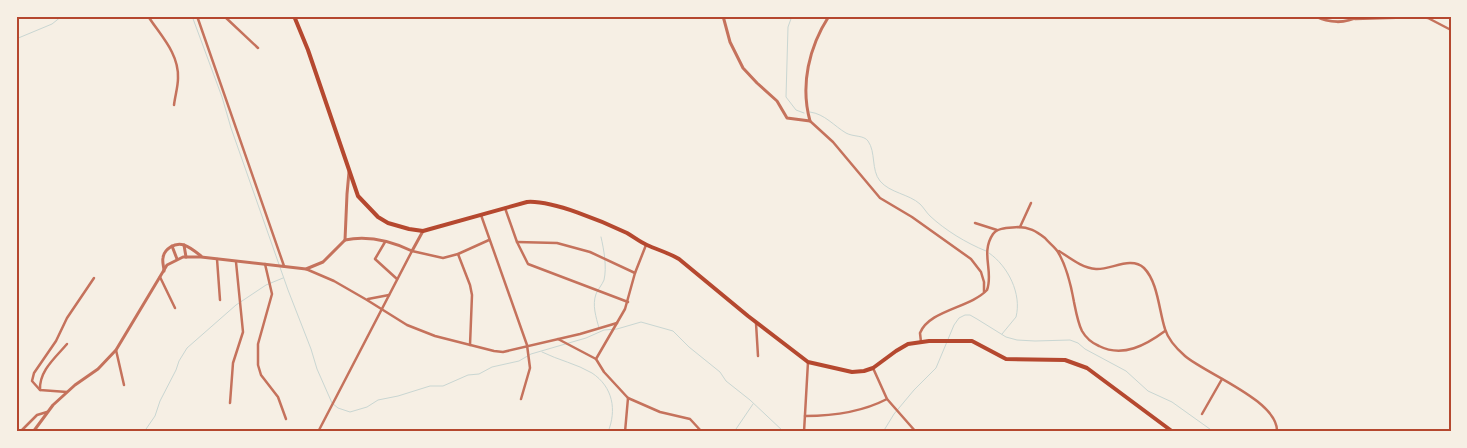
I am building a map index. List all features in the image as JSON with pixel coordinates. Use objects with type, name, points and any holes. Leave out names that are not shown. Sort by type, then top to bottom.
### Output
[{"type":"main road","points":[[294,16],[308,50],[358,196],[378,217],[388,223],[423,231],[527,202],[542,203],[615,228],[679,259],[808,362],[852,372],[864,371],[873,368],[896,350],[908,344],[952,340],[972,341],[979,343],[1006,359],[1065,360],[1079,364],[1101,377],[1173,432]]},
{"type":"street","points":[[148,16],[168,44],[174,57],[178,77],[174,105]]},
{"type":"street","points":[[197,16],[283,266]]},
{"type":"street","points":[[224,16],[258,48]]},
{"type":"street","points":[[722,16],[737,58],[748,74],[771,94],[787,118],[810,121]]},
{"type":"street","points":[[829,16],[812,50],[805,83],[804,97],[810,121],[833,142],[880,198],[912,217],[971,260],[982,272],[984,294]]},
{"type":"street","points":[[1315,16],[1334,22],[1353,19],[1421,17],[1428,18],[1451,30]]},
{"type":"street","points":[[1353,19],[1359,16]]},
{"type":"street","points":[[345,240],[350,169]]},
{"type":"street","points":[[1020,227],[1031,203]]},
{"type":"street","points":[[505,208],[517,242],[526,262],[530,266],[628,302]]},
{"type":"street","points":[[481,216],[527,345],[530,361],[529,371],[521,400]]},
{"type":"street","points":[[975,223],[997,230],[1020,227],[1034,230],[1057,250],[1088,268],[1105,269],[1129,263],[1138,264],[1144,268],[1155,291],[1165,331],[1172,341],[1185,356],[1253,398],[1266,409],[1278,427],[1277,432]]},
{"type":"street","points":[[921,342],[920,334],[928,322],[984,294],[989,285],[987,253],[991,240],[997,230]]},
{"type":"street","points":[[318,432],[423,231]]},
{"type":"street","points":[[306,269],[323,262],[345,240],[354,238],[386,240],[412,251],[443,258],[458,254],[489,240]]},
{"type":"street","points":[[386,240],[375,259],[397,279]]},
{"type":"street","points":[[517,242],[557,243],[590,252],[635,273]]},
{"type":"street","points":[[164,271],[163,258],[172,246],[177,244],[184,245],[201,256]]},
{"type":"street","points":[[596,359],[628,302],[635,273],[646,244]]},
{"type":"street","points":[[184,245],[186,257]]},
{"type":"street","points":[[172,246],[176,259]]},
{"type":"street","points":[[1057,250],[1067,274],[1082,332],[1089,340],[1106,349],[1116,351],[1130,350],[1143,345],[1165,331]]},
{"type":"street","points":[[458,254],[472,295],[470,345]]},
{"type":"street","points":[[33,432],[47,412],[67,392],[98,369],[116,350],[167,265],[176,259],[186,257],[201,256],[236,262],[306,269],[334,281],[382,308],[407,325],[435,336],[498,352],[558,339],[617,323]]},
{"type":"street","points":[[217,259],[220,300]]},
{"type":"street","points":[[230,403],[233,363],[243,332],[238,298],[236,262]]},
{"type":"street","points":[[265,264],[271,285],[271,300],[258,344],[257,357],[261,375],[278,397],[286,419]]},
{"type":"street","points":[[160,277],[175,308]]},
{"type":"street","points":[[67,392],[40,390],[33,384],[32,378],[56,341],[67,318],[94,278]]},
{"type":"street","points":[[367,300],[389,295]]},
{"type":"street","points":[[756,322],[758,356]]},
{"type":"street","points":[[558,339],[596,359],[604,372],[628,398],[660,412],[690,419],[702,432]]},
{"type":"street","points":[[40,390],[43,374],[67,344]]},
{"type":"street","points":[[116,350],[124,385]]},
{"type":"street","points":[[804,432],[808,362]]},
{"type":"street","points":[[873,368],[887,399],[916,432]]},
{"type":"street","points":[[1202,414],[1222,379]]},
{"type":"street","points":[[625,432],[628,398]]},
{"type":"street","points":[[805,416],[829,416],[850,412],[887,399]]},
{"type":"street","points":[[20,432],[37,415],[47,412]]},
{"type":"waterway","points":[[16,39],[52,24],[62,16]]},
{"type":"waterway","points":[[192,16],[317,369],[332,403],[338,408],[350,412],[367,407],[378,400],[430,386],[443,386],[468,375],[479,374],[492,367],[519,361],[531,354],[586,338],[604,330],[617,329],[641,322],[673,331],[784,432]]},
{"type":"waterway","points":[[792,16],[788,27],[786,97],[796,110],[804,113]]},
{"type":"waterway","points":[[1443,16],[1451,19]]},
{"type":"waterway","points":[[810,112],[825,118],[846,133],[866,139],[872,150],[877,177],[884,185],[916,201],[930,216],[949,231],[986,251]]},
{"type":"waterway","points":[[599,328],[594,302],[605,275],[605,258],[601,237]]},
{"type":"waterway","points":[[989,253],[1002,265],[1012,281],[1017,299],[1016,317],[1002,334]]},
{"type":"waterway","points":[[144,432],[155,416],[160,401],[187,348],[236,305],[266,285],[283,278]]},
{"type":"waterway","points":[[883,432],[894,414],[936,368],[954,325],[959,318],[965,315],[970,315],[1006,337],[1017,340],[1070,340],[1078,343],[1085,349],[1126,371],[1148,391],[1172,402],[1214,432]]},
{"type":"waterway","points":[[542,352],[592,373],[605,385],[609,392],[612,407],[611,424],[608,432]]},
{"type":"waterway","points":[[734,432],[753,404]]}]
